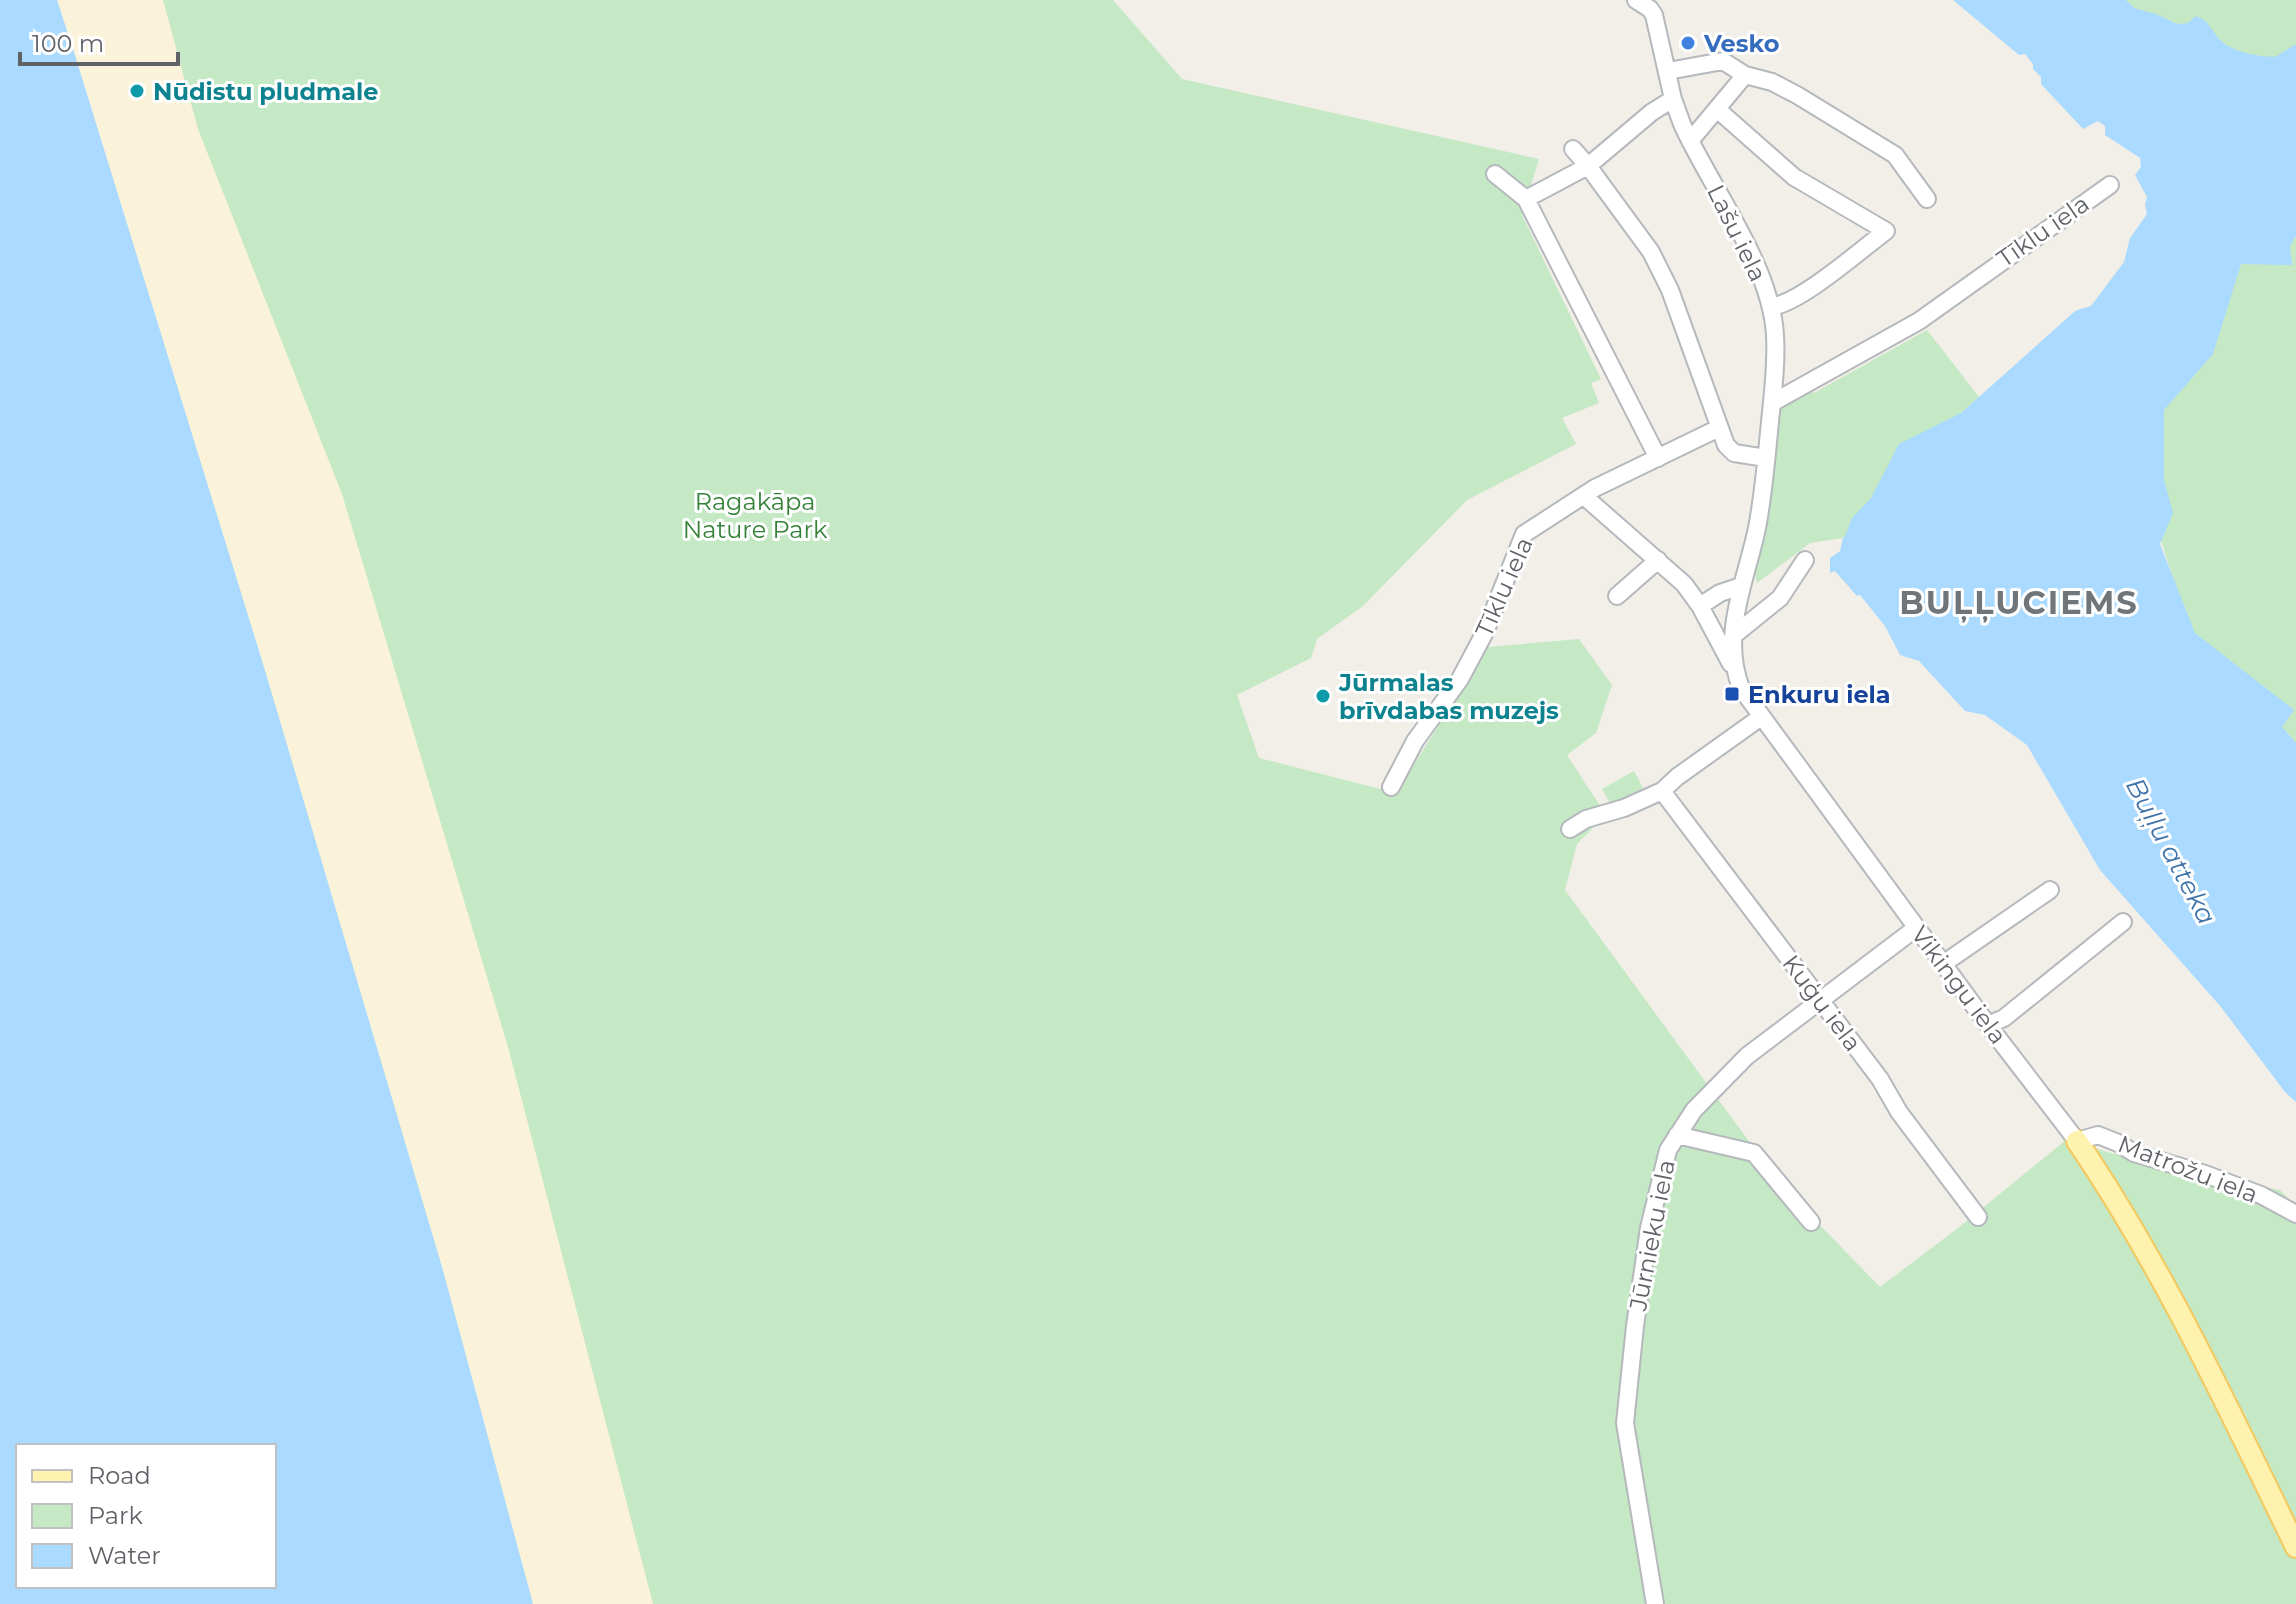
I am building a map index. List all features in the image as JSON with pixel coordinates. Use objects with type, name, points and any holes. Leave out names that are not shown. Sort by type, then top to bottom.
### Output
[{"type":"main road","name":"Vikingu iela","points":[[2077,1141],[2125,1213],[2186,1321],[2296,1547]]},
{"type":"street","name":"Lašu iela","points":[[1636,0],[1650,9],[1659,32],[1673,99],[1690,141],[1759,273],[1771,307],[1775,351],[1772,403]]},
{"type":"street","points":[[1668,71],[1723,61],[1745,75],[1772,82],[1899,158],[1927,199]]},
{"type":"street","points":[[1690,141],[1745,75]]},
{"type":"street","points":[[1526,199],[1588,166],[1673,99]]},
{"type":"street","points":[[1718,110],[1794,177],[1886,231],[1800,294],[1771,307]]},
{"type":"street","points":[[1573,149],[1651,252],[1670,290],[1726,445],[1734,453],[1766,458]]},
{"type":"street","points":[[1493,178],[1526,199],[1658,458]]},
{"type":"street","name":"Tīklu iela","points":[[1772,403],[1919,321],[2110,185]]},
{"type":"street","name":"Vikingu iela","points":[[1772,403],[1757,527],[1741,586],[1733,636],[1735,673],[1741,688],[1916,928],[2077,1141]]},
{"type":"street","name":"Tīklu iela","points":[[1391,787],[1415,741],[1460,679],[1485,632],[1524,534],[1595,488],[1719,428]]},
{"type":"street","points":[[1585,497],[1684,584],[1700,606],[1735,673]]},
{"type":"street","points":[[1617,596],[1658,560]]},
{"type":"street","points":[[1733,636],[1780,598],[1805,560]]},
{"type":"street","points":[[1700,606],[1720,593],[1741,586]]},
{"type":"street","points":[[1570,829],[1586,819],[1624,808],[1662,791],[1761,717]]},
{"type":"street","name":"Kuģu iela","points":[[1662,791],[1880,1079],[1899,1112],[1978,1217]]},
{"type":"street","points":[[1943,964],[2050,890]]},
{"type":"street","points":[[1988,1025],[2004,1018],[2123,922]]},
{"type":"street","name":"Jūrnieku iela","points":[[1655,1604],[1625,1423],[1649,1228],[1662,1170],[1677,1135],[1694,1110],[1747,1056],[1916,928]]},
{"type":"street","points":[[1677,1135],[1754,1153],[1811,1222]]},
{"type":"street","name":"Matrožu iela","points":[[2077,1141],[2098,1135],[2134,1153],[2261,1195],[2296,1214]]},
{"type":"green space","name":"Ragakāpa Nature Park","points":[[57,0],[1113,0],[1182,79],[1539,159],[1522,215],[1601,379],[1591,383],[1599,403],[1562,418],[1576,444],[1467,500],[1363,606],[1317,639],[1311,658],[1237,695],[1259,758],[1396,793],[1488,647],[1579,639],[1612,685],[1596,733],[1567,755],[1606,815],[1577,844],[1565,890],[1781,1185],[1880,1287],[2066,1140],[2160,1167],[2280,1190],[2296,1206],[2296,1604],[533,1604],[442,1267],[263,664]]},
{"type":"green space","points":[[2126,0],[2296,0],[2296,150],[2141,10]]},
{"type":"green space","points":[[2296,190],[2296,752],[2191,634],[2124,426],[2271,209]]},
{"type":"green space","points":[[1927,330],[1979,397],[1961,413],[1900,444],[1897,492],[1843,538],[1810,543],[1757,583],[1754,569],[1778,407],[1809,388],[1814,393]]},
{"type":"green space","points":[[1634,771],[1643,788],[1612,807],[1602,789]]},
{"type":"sand","points":[[57,0],[163,0],[198,129],[342,494],[508,1047],[653,1604],[533,1604],[442,1267],[263,664]]},
{"type":"water","points":[[0,0],[57,0],[263,664],[442,1267],[533,1604],[0,1604]]},
{"type":"water","name":"Buļļu atteka","points":[[1953,0],[2126,0],[2134,8],[2177,24],[2188,23],[2196,16],[2207,23],[2225,44],[2246,53],[2275,57],[2296,44],[2296,236],[2290,246],[2292,265],[2241,264],[2213,354],[2164,410],[2164,480],[2173,513],[2160,544],[2195,633],[2294,710],[2282,727],[2296,743],[2296,1102],[2285,1092],[2221,1007],[2100,870],[2027,745],[1985,715],[1965,711],[1919,661],[1900,655],[1885,626],[1860,595],[1857,596],[1835,571],[1830,573],[1830,558],[1840,551],[1852,518],[1871,498],[1899,444],[1961,413],[2075,311],[2091,306],[2124,262],[2130,238],[2147,214],[2147,197],[2135,175],[2141,167],[2140,158],[2105,135],[2105,126],[2098,121],[2083,129],[2041,84],[2041,77],[2025,54],[2019,55]]},
{"type":"place","name":"Vesko","points":[[1688,43]]},
{"type":"place","name":"Nūdistu pludmale","points":[[137,91]]},
{"type":"place","name":"Enkuru iela","points":[[1732,694]]},
{"type":"place","name":"Jūrmalas brīvdabas muzejs","points":[[1323,696]]},
{"type":"district","name":"BUĻĻUCIEMS","points":[[2019,602]]}]
